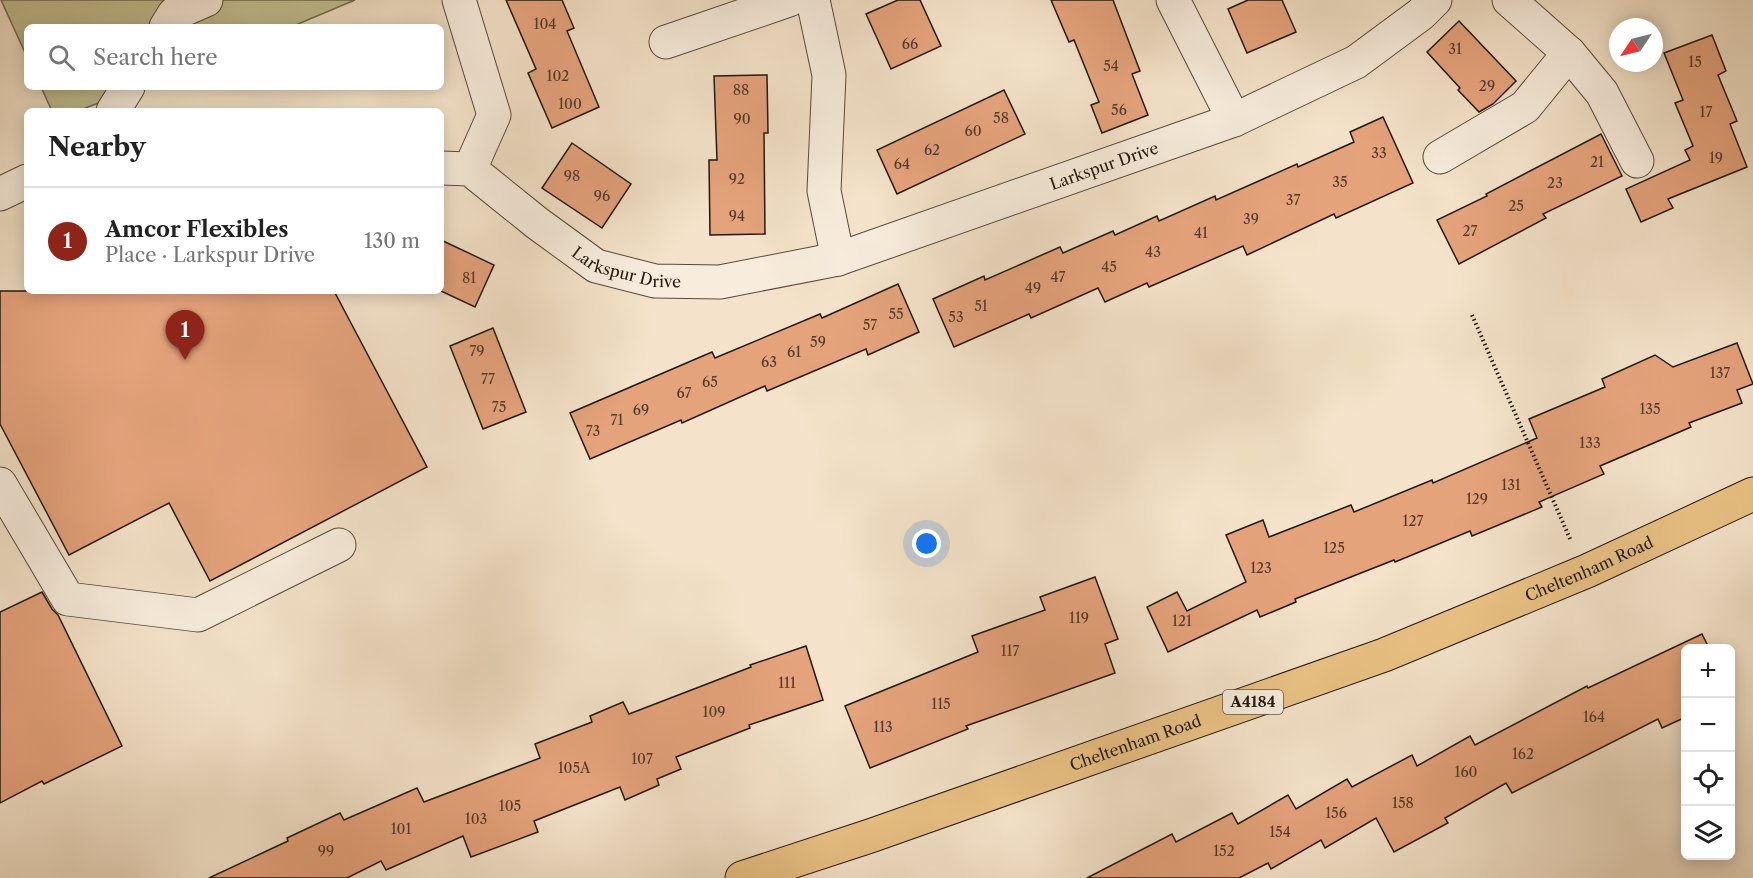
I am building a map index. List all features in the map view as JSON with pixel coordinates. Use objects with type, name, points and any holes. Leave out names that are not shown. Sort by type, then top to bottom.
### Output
[{"type":"main road","name":"Cheltenham Road","points":[[748,877],[1384,656],[1587,571],[1753,494]]},
{"type":"street","points":[[168,24],[174,14],[206,0]]},
{"type":"street","points":[[456,169],[494,115],[459,0]]},
{"type":"street","points":[[666,42],[789,0]]},
{"type":"street","points":[[813,0],[829,75],[824,191],[838,259]]},
{"type":"street","points":[[1173,0],[1234,120]]},
{"type":"street","name":"Larkspur Drive","points":[[456,169],[596,266],[655,281],[720,282],[838,259],[1234,120],[1356,62],[1421,14],[1436,0]]},
{"type":"street","points":[[1509,0],[1569,53],[1602,93],[1637,161]]},
{"type":"street","points":[[1440,157],[1526,107],[1569,53]]},
{"type":"street","points":[[115,108],[126,90]]},
{"type":"street","points":[[0,194],[24,182]]},
{"type":"street","points":[[0,484],[68,599],[198,615],[339,545]]},
{"type":"path","points":[[1472,315],[1587,571]]},
{"type":"shaded area","points":[[1,0],[355,0],[298,24],[24,24],[24,50]]},
{"type":"shaded area","points":[[42,90],[131,90],[86,108],[51,108]]},
{"type":"building","points":[[506,0],[562,0],[574,28],[567,31],[599,107],[552,128],[528,73],[536,69]]},
{"type":"building","points":[[898,0],[920,0],[941,46],[891,69],[866,14]]},
{"type":"building","points":[[1051,0],[1113,0],[1140,71],[1132,74],[1148,115],[1102,133],[1091,105],[1099,102],[1074,40],[1069,42]]},
{"type":"building","points":[[1248,0],[1282,0],[1296,32],[1247,53],[1228,9]]},
{"type":"building","points":[[1459,21],[1516,81],[1493,104],[1479,112],[1427,52]]},
{"type":"building","points":[[1712,35],[1726,71],[1718,75],[1737,121],[1730,124],[1747,167],[1668,199],[1673,208],[1641,222],[1626,189],[1690,160],[1685,150],[1693,146],[1675,103],[1683,100],[1664,53]]},
{"type":"building","points":[[767,75],[768,133],[764,133],[765,234],[710,235],[709,160],[717,160],[714,76]]},
{"type":"building","points":[[1004,90],[1025,134],[897,194],[877,150]]},
{"type":"building","points":[[1383,117],[1413,183],[1336,218],[1334,214],[1247,255],[1243,246],[1149,287],[1147,283],[1105,302],[1098,288],[1031,318],[1029,314],[954,347],[933,299],[984,276],[985,280],[1060,247],[1063,253],[1113,231],[1115,235],[1157,216],[1159,221],[1215,196],[1216,200],[1297,164],[1298,167],[1354,142],[1350,132]]},
{"type":"building","points":[[1601,134],[1622,176],[1543,214],[1546,218],[1459,264],[1437,220],[1487,196],[1486,194]]},
{"type":"building","points":[[572,143],[631,184],[602,228],[542,188]]},
{"type":"building","points":[[444,241],[494,265],[475,307],[444,292]]},
{"type":"building","points":[[898,284],[919,332],[868,355],[866,349],[767,391],[765,386],[682,423],[681,420],[590,459],[570,413],[712,352],[715,358],[820,314],[822,318]]},
{"type":"building","points":[[0,291],[24,291],[24,294],[336,294],[427,467],[210,581],[169,503],[69,555],[0,424]]},
{"type":"building","points":[[493,328],[526,412],[483,429],[450,346]]},
{"type":"building","points":[[1737,343],[1753,384],[1737,390],[1742,403],[1689,423],[1691,427],[1600,466],[1604,474],[1539,502],[1542,507],[1472,536],[1470,531],[1395,562],[1394,560],[1295,599],[1296,602],[1260,617],[1257,610],[1168,652],[1147,607],[1177,592],[1187,611],[1246,582],[1226,535],[1263,520],[1269,537],[1351,505],[1354,512],[1432,480],[1433,483],[1537,438],[1529,419],[1605,387],[1602,379],[1655,355],[1673,367]]},
{"type":"building","points":[[1095,577],[1118,639],[1105,644],[1115,673],[966,726],[968,729],[870,768],[845,706],[978,652],[972,636],[1045,610],[1040,597]]},
{"type":"building","points":[[42,592],[58,615],[122,746],[44,784],[42,781],[0,803],[0,612]]},
{"type":"building","points":[[1702,634],[1707,644],[1681,644],[1681,719],[1662,728],[1658,719],[1512,793],[1506,783],[1445,818],[1448,823],[1394,852],[1376,818],[1325,848],[1321,840],[1271,869],[1268,863],[1239,878],[1087,878],[1172,834],[1176,842],[1232,813],[1238,824],[1288,795],[1296,809],[1347,779],[1352,787],[1412,755],[1417,766],[1470,736],[1475,745],[1587,686],[1588,688]]},
{"type":"building","points":[[806,646],[823,700],[749,725],[750,728],[676,757],[681,769],[657,779],[659,785],[625,800],[620,787],[534,821],[538,832],[471,857],[463,836],[386,870],[381,861],[347,878],[209,878],[288,841],[287,838],[340,813],[344,820],[417,788],[424,802],[540,758],[535,744],[592,722],[590,716],[623,702],[629,714],[751,667],[750,665]]},
{"type":"place","name":"Amcor Flexibles","points":[[185,360]]}]
